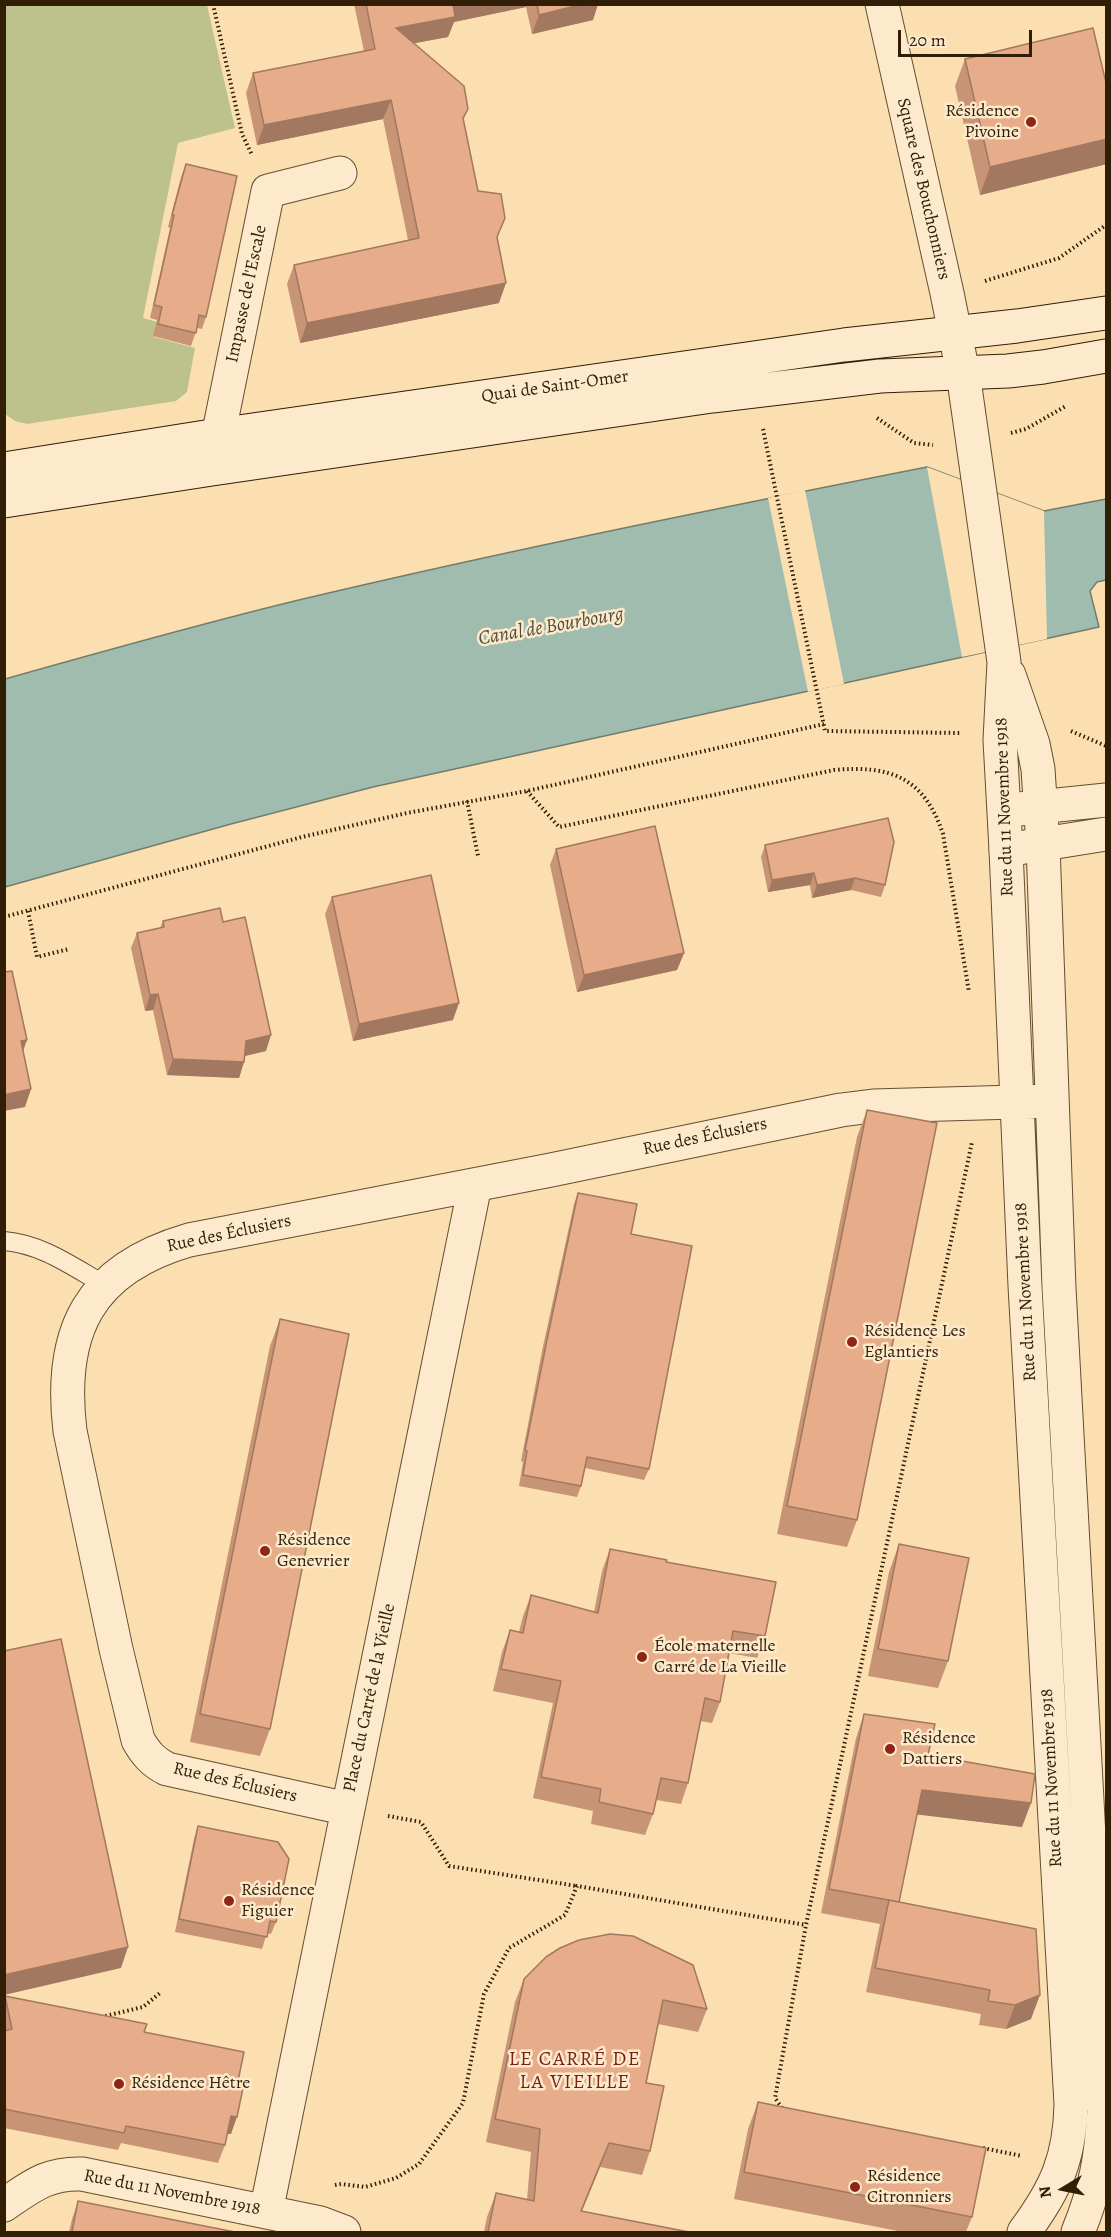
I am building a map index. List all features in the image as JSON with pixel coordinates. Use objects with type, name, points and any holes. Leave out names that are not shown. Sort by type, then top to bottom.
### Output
[{"type":"street","name":"Square des Bouchonniers","points":[[882,4],[963,373]]},
{"type":"street","points":[[268,191],[340,173]]},
{"type":"street","name":"Impasse de l'Escale","points":[[212,469],[268,191]]},
{"type":"street","name":"Quai de Saint-Omer","points":[[4,469],[218,435],[844,345],[1107,313]]},
{"type":"street","name":"Quai de Saint-Omer","points":[[4,501],[712,396],[880,376],[1036,368],[1107,356]]},
{"type":"street","points":[[963,373],[1004,662]]},
{"type":"street","name":"Rue du 11 Novembre 1918","points":[[1004,662],[1033,744],[1041,806],[1059,1299],[1104,2110],[1100,2164],[1078,2232]]},
{"type":"street","name":"Rue du 11 Novembre 1918","points":[[1004,662],[1000,740],[1018,1103],[1024,1286],[1071,2104],[1069,2133],[1063,2164],[1058,2180],[1034,2228]]},
{"type":"street","points":[[1004,811],[1107,800]]},
{"type":"street","points":[[1006,850],[1107,834]]},
{"type":"street","name":"Rue des Éclusiers","points":[[348,1809],[167,1769],[155,1763],[145,1753],[138,1740],[113,1638],[70,1431],[67,1405],[68,1358],[75,1335],[85,1314],[105,1285],[136,1261],[162,1248],[189,1240],[475,1185],[841,1110],[873,1106],[981,1105],[1052,1101]]},
{"type":"street","name":"Place du Carré de la Vieille","points":[[266,2212],[475,1185]]},
{"type":"street","name":"Rue du 11 Novembre 1918","points":[[4,2205],[46,2179],[64,2173],[100,2176],[320,2223],[344,2232]]},
{"type":"lane","points":[[4,1241],[46,1251],[105,1285]]},
{"type":"path","points":[[213,4],[242,134],[268,191]]},
{"type":"path","points":[[947,293],[1059,258],[1107,225]]},
{"type":"path","points":[[763,429],[825,731],[957,733]]},
{"type":"path","points":[[4,917],[302,837],[467,801],[527,791],[824,724]]},
{"type":"path","points":[[527,791],[559,827],[834,770],[868,769],[902,777],[931,808],[943,834],[970,999]]},
{"type":"path","points":[[467,801],[478,856]]},
{"type":"path","points":[[28,911],[38,957],[69,949]]},
{"type":"path","points":[[785,2111],[778,2105],[776,2098],[806,1925],[981,1105]]},
{"type":"path","points":[[348,1809],[421,1822],[449,1866],[806,1925]]},
{"type":"path","points":[[332,2186],[341,2184],[366,2187],[396,2178],[419,2164],[463,2103],[484,1994],[509,1948],[566,1915],[577,1886]]},
{"type":"path","points":[[96,2018],[142,2007],[160,1993]]},
{"type":"path","points":[[982,2148],[1063,2164]]},
{"type":"green space","points":[[5,5],[207,5],[235,128],[178,143],[143,318],[157,322],[154,337],[195,348],[187,392],[176,401],[27,424],[15,421],[5,414]]},
{"type":"water","name":"Canal de Bourbourg","points":[[927,467],[1044,511],[1106,499],[1106,580],[1097,582],[1090,591],[1099,627],[373,787],[5,887],[5,679],[228,618],[459,563]]},
{"type":"pier","points":[[927,467],[1044,511],[1047,639],[962,657]]},
{"type":"pier","points":[[805,490],[844,684],[808,692],[768,498]]},
{"type":"building","points":[[366,4],[453,4],[455,17],[396,28],[464,86],[468,109],[463,118],[478,191],[501,194],[505,218],[497,237],[506,283],[307,323],[294,265],[419,238],[391,100],[264,125],[253,73],[375,49]]},
{"type":"building","points":[[537,4],[583,4],[539,15]]},
{"type":"building","name":"Résidence Pivoine","points":[[1093,28],[1107,87],[1107,139],[990,167],[965,59]]},
{"type":"building","points":[[186,164],[237,176],[206,317],[199,315],[196,333],[158,324],[162,307],[154,305],[174,215],[172,215]]},
{"type":"building","points":[[888,818],[894,842],[885,885],[855,878],[817,885],[814,873],[772,880],[765,845]]},
{"type":"building","points":[[655,826],[684,953],[584,975],[556,849]]},
{"type":"building","points":[[431,875],[459,1003],[359,1024],[332,897]]},
{"type":"building","points":[[220,908],[223,922],[245,917],[271,1035],[246,1041],[244,1062],[173,1059],[158,994],[150,995],[137,933],[164,927],[163,921]]},
{"type":"building","points":[[12,971],[27,1040],[21,1041],[31,1089],[4,1095],[4,972]]},
{"type":"building","name":"Résidence Les Eglantiers","points":[[867,1110],[937,1123],[857,1520],[787,1506]]},
{"type":"building","points":[[578,1193],[637,1204],[631,1234],[692,1246],[649,1469],[587,1457],[581,1486],[523,1475],[527,1451],[525,1450]]},
{"type":"building","name":"Résidence Genevrier","points":[[280,1319],[349,1334],[270,1729],[200,1714]]},
{"type":"building","points":[[899,1544],[969,1558],[948,1661],[878,1649]]},
{"type":"building","points":[[610,1549],[667,1560],[666,1562],[776,1582],[765,1636],[733,1631],[720,1702],[705,1698],[688,1783],[661,1778],[653,1814],[599,1802],[601,1789],[541,1777],[561,1681],[501,1669],[510,1630],[523,1633],[531,1595],[598,1613]]},
{"type":"building","points":[[61,1639],[128,1947],[4,1975],[4,1651]]},
{"type":"building","points":[[864,1714],[935,1724],[928,1755],[1035,1774],[1031,1803],[922,1790],[899,1902],[829,1889]]},
{"type":"building","name":"Résidence Figuier","points":[[198,1826],[278,1842],[289,1859],[276,1922],[270,1921],[267,1937],[179,1919]]},
{"type":"building","points":[[889,1900],[1036,1929],[1040,1995],[1015,2005],[988,2001],[990,1990],[875,1968]]},
{"type":"building","points":[[610,1934],[633,1936],[693,1965],[707,2009],[663,2000],[646,2083],[664,2086],[650,2151],[609,2143],[581,2211],[689,2232],[488,2232],[496,2193],[534,2201],[540,2129],[495,2119],[524,1979],[546,1957],[560,1948],[579,1940]]},
{"type":"building","name":"Résidence Hêtre","points":[[5,1996],[147,2024],[144,2032],[244,2052],[238,2081],[244,2083],[237,2117],[231,2116],[225,2145],[126,2126],[124,2133],[4,2109],[4,2031],[12,2029]]},
{"type":"building","points":[[758,2102],[986,2148],[972,2217],[744,2172]]},
{"type":"building","points":[[78,2201],[235,2232],[72,2232]]},
{"type":"place","name":"Résidence Pivoine","points":[[1031,122]]},
{"type":"place","name":"Résidence Les Eglantiers","points":[[852,1342]]},
{"type":"place","name":"Résidence Genevrier","points":[[265,1551]]},
{"type":"place","name":"École maternelle Carré de La Vieille","points":[[642,1657]]},
{"type":"place","name":"Résidence Dattiers","points":[[890,1749]]},
{"type":"place","name":"Résidence Figuier","points":[[229,1901]]},
{"type":"place","name":"Résidence Hêtre","points":[[119,2084]]},
{"type":"place","name":"Résidence Citronniers","points":[[855,2187]]},
{"type":"district","name":"LE CARRÉ DE LA VIEILLE","points":[[575,2072]]}]
